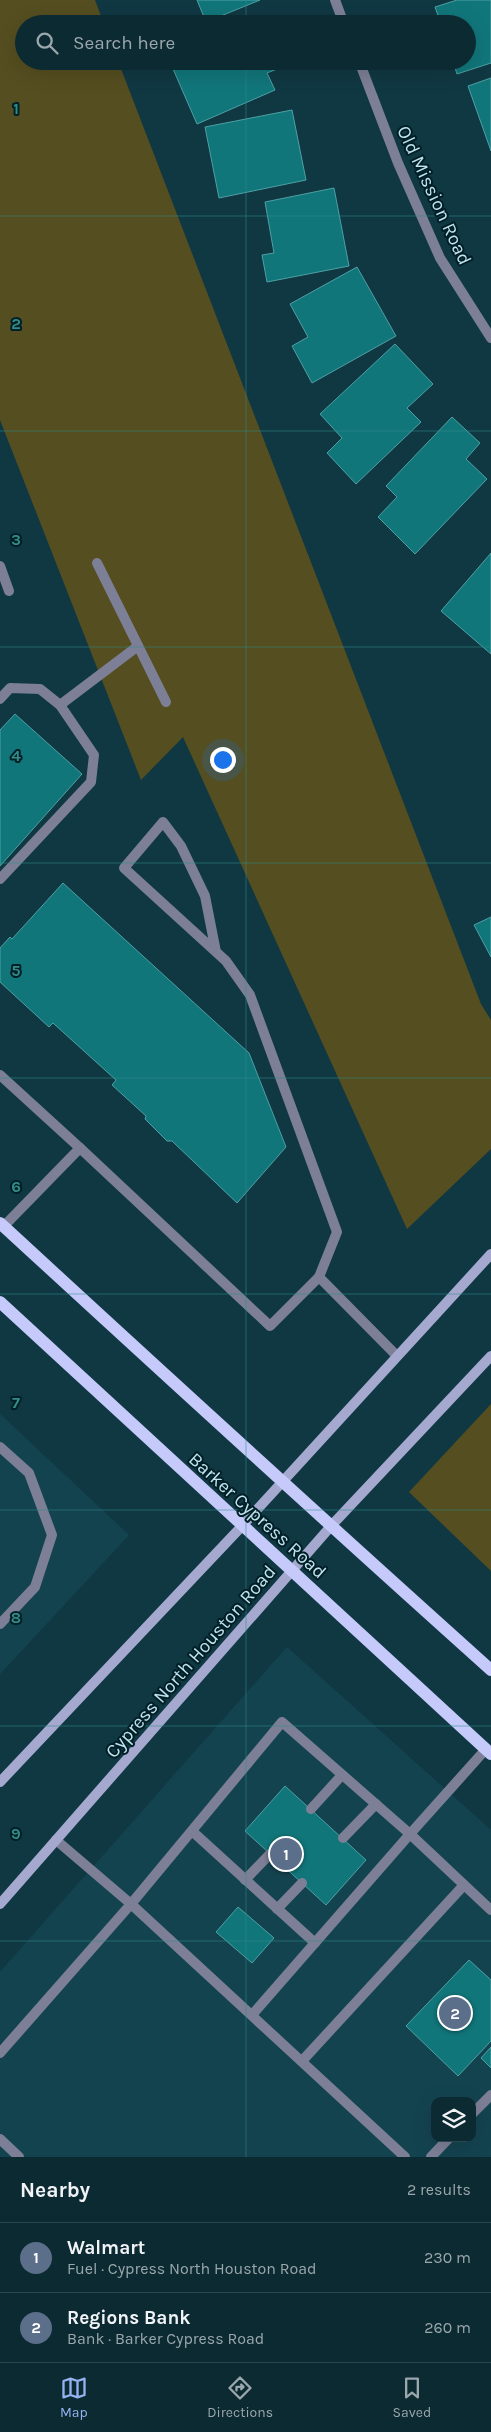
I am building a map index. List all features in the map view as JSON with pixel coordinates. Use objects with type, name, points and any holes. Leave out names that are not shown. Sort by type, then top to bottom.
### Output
[{"type":"main road","points":[[2,1225],[281,1482],[332,1525],[491,1670]]},
{"type":"main road","points":[[0,1782],[242,1526],[491,1254]]},
{"type":"main road","name":"Barker Cypress Road","points":[[0,1302],[488,1752]]},
{"type":"main road","name":"Cypress North Houston Road","points":[[0,1904],[332,1525],[491,1356]]},
{"type":"street","points":[[335,0],[341,15]]},
{"type":"street","name":"Old Mission Road","points":[[362,70],[398,163],[440,258],[491,338]]},
{"type":"street","points":[[97,563],[166,702]]},
{"type":"street","points":[[0,566],[9,591]]},
{"type":"street","points":[[60,705],[138,646]]},
{"type":"street","points":[[0,699],[10,688],[40,689],[60,705],[94,755],[91,782],[0,879]]},
{"type":"street","points":[[0,1075],[270,1326],[319,1277],[337,1232],[250,995],[226,961],[216,952],[124,868],[163,822],[181,846],[205,896],[216,952]]},
{"type":"street","points":[[2,1225],[80,1148]]},
{"type":"street","points":[[319,1277],[397,1356]]},
{"type":"street","points":[[0,1447],[29,1473],[52,1535],[35,1587],[0,1624]]},
{"type":"street","points":[[0,2054],[131,1904],[282,1722],[410,1834],[491,1910]]},
{"type":"street","points":[[252,2015],[410,1834],[488,1752]]},
{"type":"street","points":[[311,1809],[342,1775]]},
{"type":"street","points":[[343,1838],[376,1804]]},
{"type":"street","points":[[192,1831],[315,1943]]},
{"type":"street","points":[[56,1840],[131,1904],[405,2157]]},
{"type":"street","points":[[245,1880],[270,1854]]},
{"type":"street","points":[[277,1909],[302,1883]]},
{"type":"street","points":[[302,2061],[464,1885]]},
{"type":"street","points":[[476,2110],[491,2095]]},
{"type":"street","points":[[0,2139],[19,2157]]},
{"type":"street","points":[[430,2157],[445,2142]]},
{"type":"shaded area","points":[[0,0],[95,0],[101,15],[15,15],[15,70],[121,70],[481,1004],[491,1020],[491,1149],[407,1229],[183,737],[141,780],[0,420]]},
{"type":"shaded area","points":[[491,1404],[491,1571],[409,1492]]},
{"type":"shaded area","points":[[0,1414],[129,1535],[0,1674]]},
{"type":"shaded area","points":[[287,1647],[491,1830],[491,2157],[0,2157],[0,1972]]},
{"type":"building","points":[[197,0],[260,0],[223,15],[203,15]]},
{"type":"building","points":[[457,0],[491,0],[491,63],[476,68],[476,15],[438,15],[435,7]]},
{"type":"building","points":[[173,70],[274,70],[267,73],[275,90],[197,124]]},
{"type":"building","points":[[456,70],[469,70],[457,74]]},
{"type":"building","points":[[491,78],[491,151],[468,86]]},
{"type":"building","points":[[292,110],[306,180],[219,198],[205,127]]},
{"type":"building","points":[[334,188],[349,266],[267,282],[262,255],[274,253],[265,202]]},
{"type":"building","points":[[357,267],[396,336],[312,383],[292,346],[308,337],[290,304]]},
{"type":"building","points":[[395,344],[433,384],[407,408],[421,422],[356,484],[327,453],[342,438],[320,414]]},
{"type":"building","points":[[452,417],[480,443],[466,459],[487,479],[415,554],[378,517],[397,497],[386,486]]},
{"type":"building","points":[[491,553],[491,654],[441,611]]},
{"type":"building","points":[[15,714],[82,774],[0,866],[0,730]]},
{"type":"building","points":[[63,883],[249,1053],[286,1147],[237,1203],[172,1141],[167,1141],[145,1119],[146,1116],[112,1085],[116,1080],[53,1023],[49,1027],[0,982],[0,948],[10,937],[12,939]]},
{"type":"building","points":[[491,917],[491,957],[474,925]]},
{"type":"building","points":[[285,1786],[366,1860],[326,1905],[245,1831]]},
{"type":"building","points":[[238,1907],[274,1938],[252,1963],[216,1932]]},
{"type":"building","points":[[469,1960],[491,1980],[491,2041],[458,2076],[406,2026]]},
{"type":"building","points":[[491,2047],[491,2068],[481,2058]]},
{"type":"place","name":"Walmart","points":[[286,1854]]},
{"type":"place","name":"Regions Bank","points":[[455,2013]]}]
